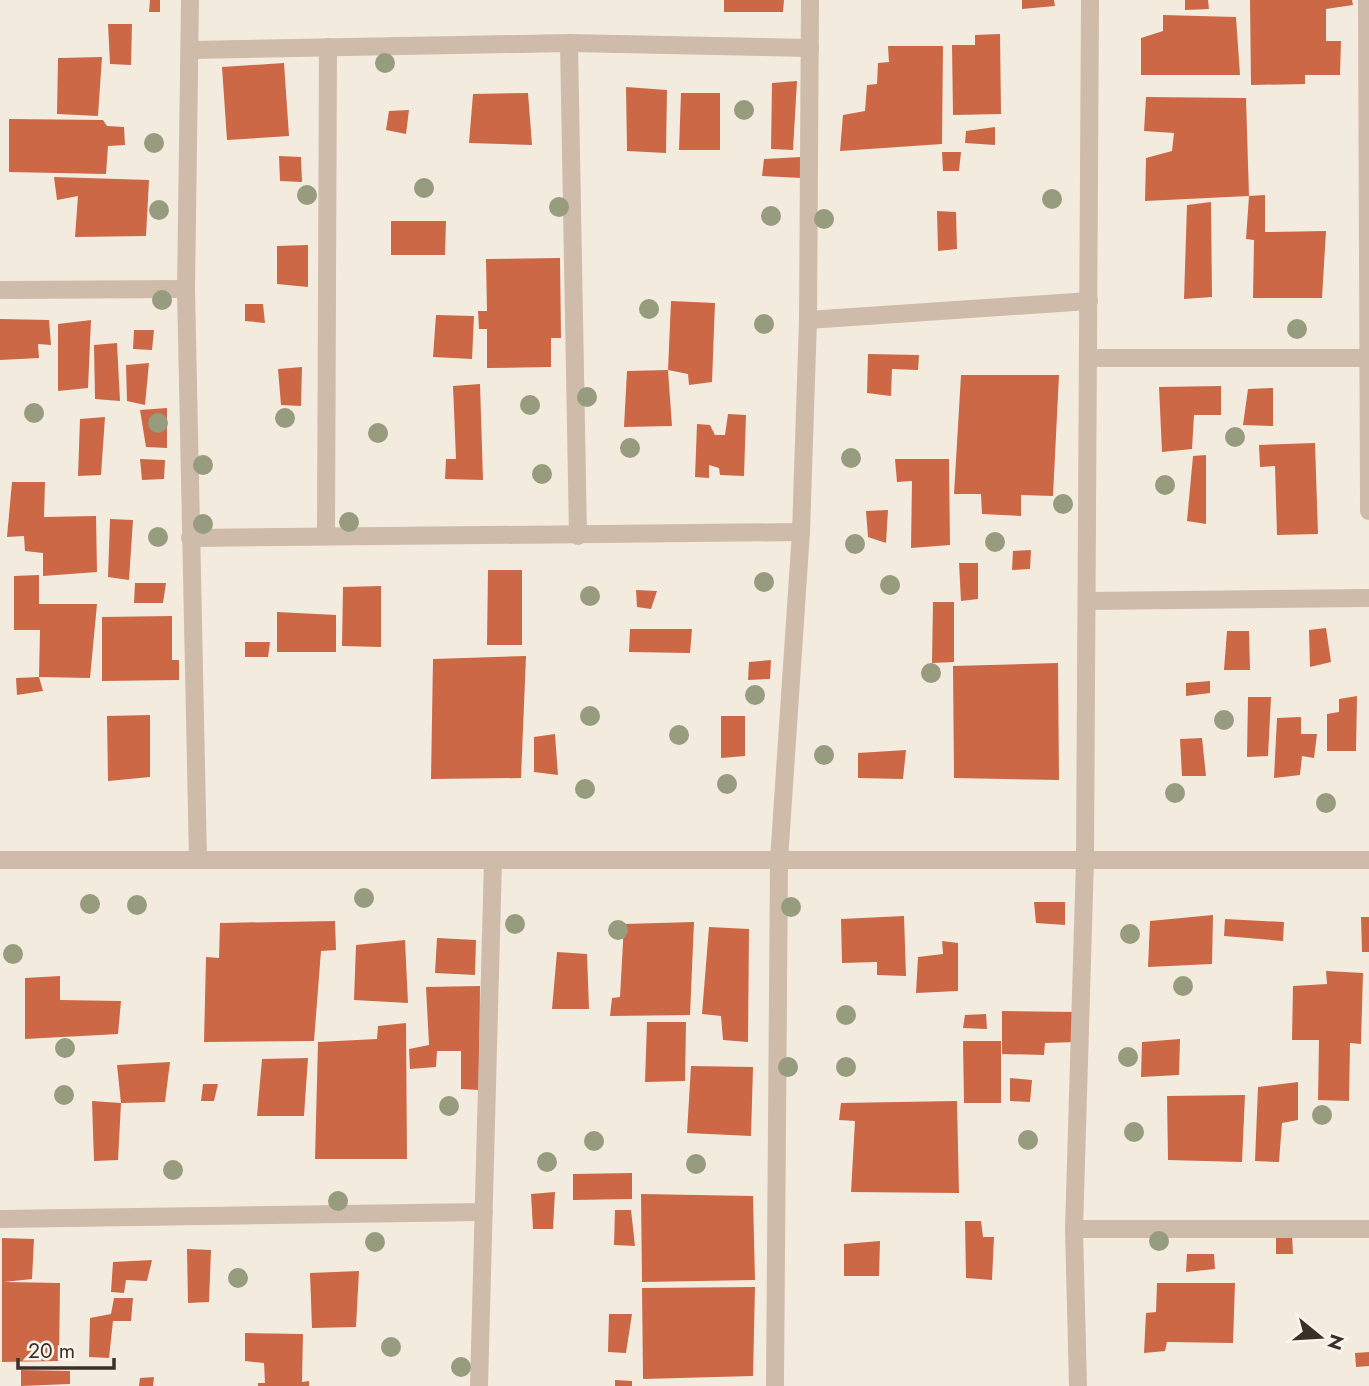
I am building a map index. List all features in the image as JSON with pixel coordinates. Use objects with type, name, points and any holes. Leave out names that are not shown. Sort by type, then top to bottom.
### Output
[{"type":"street","points":[[190,0],[186,289],[198,860]]},
{"type":"street","points":[[775,1386],[779,860],[801,532],[808,320],[810,0]]},
{"type":"street","points":[[1078,1386],[1074,1230],[1085,860],[1090,0]]},
{"type":"street","points":[[1367,0],[1369,511]]},
{"type":"street","points":[[191,50],[569,43],[810,48]]},
{"type":"street","points":[[569,43],[578,536]]},
{"type":"street","points":[[326,535],[328,47]]},
{"type":"street","points":[[0,290],[186,289]]},
{"type":"street","points":[[808,320],[1088,302]]},
{"type":"street","points":[[1088,358],[1368,358]]},
{"type":"street","points":[[190,538],[801,532]]},
{"type":"street","points":[[1087,601],[1369,598]]},
{"type":"street","points":[[0,860],[1369,860]]},
{"type":"street","points":[[479,1386],[493,860]]},
{"type":"street","points":[[0,1219],[484,1212]]},
{"type":"street","points":[[1074,1230],[1369,1229]]},
{"type":"building","points":[[150,0],[160,0],[160,12],[149,12]]},
{"type":"building","points":[[724,0],[784,0],[783,12],[724,12]]},
{"type":"building","points":[[1022,0],[1054,0],[1055,6],[1022,9]]},
{"type":"building","points":[[1185,0],[1208,0],[1209,9],[1185,10]]},
{"type":"building","points":[[1250,0],[1352,0],[1353,5],[1326,9],[1326,41],[1341,41],[1340,75],[1305,75],[1305,84],[1251,85]]},
{"type":"building","points":[[1163,15],[1236,17],[1240,75],[1141,75],[1141,38],[1163,31]]},
{"type":"building","points":[[108,24],[132,24],[131,65],[110,64]]},
{"type":"building","points":[[1000,34],[1001,114],[953,115],[952,45],[975,45],[975,35]]},
{"type":"building","points":[[888,46],[943,46],[942,144],[840,151],[843,115],[865,111],[867,85],[877,84],[878,63],[889,62]]},
{"type":"building","points":[[102,57],[98,116],[57,114],[58,58]]},
{"type":"building","points":[[284,63],[289,136],[227,140],[222,67]]},
{"type":"building","points":[[797,81],[793,150],[771,149],[772,83]]},
{"type":"building","points":[[626,87],[667,90],[666,153],[627,151]]},
{"type":"building","points":[[528,93],[532,145],[469,143],[473,94]]},
{"type":"building","points":[[681,93],[720,93],[720,150],[679,150]]},
{"type":"building","points":[[1146,97],[1246,98],[1249,196],[1145,201],[1146,158],[1172,151],[1174,133],[1144,131]]},
{"type":"building","points":[[409,110],[406,134],[386,130],[389,111]]},
{"type":"building","points":[[9,119],[103,120],[107,126],[124,127],[125,145],[108,146],[106,174],[9,172]]},
{"type":"building","points":[[995,127],[995,145],[965,143],[966,131]]},
{"type":"building","points":[[942,152],[961,152],[959,171],[943,171]]},
{"type":"building","points":[[279,156],[301,157],[302,182],[280,181]]},
{"type":"building","points":[[801,157],[801,178],[762,176],[764,159]]},
{"type":"building","points":[[54,177],[149,180],[146,236],[75,237],[78,196],[57,200]]},
{"type":"building","points":[[1265,195],[1265,232],[1326,231],[1322,298],[1253,298],[1254,240],[1246,239],[1249,196]]},
{"type":"building","points":[[1211,202],[1212,297],[1184,299],[1187,205]]},
{"type":"building","points":[[937,211],[956,212],[957,249],[938,251]]},
{"type":"building","points":[[391,221],[446,221],[445,255],[391,255]]},
{"type":"building","points":[[308,245],[308,287],[277,284],[277,246]]},
{"type":"building","points":[[560,258],[561,338],[551,338],[551,367],[487,368],[487,329],[479,329],[478,311],[487,311],[486,259]]},
{"type":"building","points":[[671,301],[715,303],[712,382],[689,385],[688,374],[668,370]]},
{"type":"building","points":[[245,304],[263,304],[265,323],[245,321]]},
{"type":"building","points":[[436,315],[474,316],[472,359],[433,357]]},
{"type":"building","points":[[0,319],[49,320],[51,345],[38,344],[39,358],[0,360]]},
{"type":"building","points":[[91,320],[88,388],[58,391],[58,324]]},
{"type":"building","points":[[134,330],[154,330],[152,350],[133,349]]},
{"type":"building","points":[[117,343],[120,401],[95,399],[94,345]]},
{"type":"building","points":[[868,354],[919,355],[918,370],[892,369],[891,396],[867,393]]},
{"type":"building","points":[[149,363],[145,405],[127,401],[126,365]]},
{"type":"building","points":[[302,367],[301,406],[281,405],[278,369]]},
{"type":"building","points":[[668,370],[672,426],[624,427],[627,371]]},
{"type":"building","points":[[961,375],[1059,375],[1053,496],[1021,495],[1021,516],[982,514],[981,494],[954,494]]},
{"type":"building","points":[[480,384],[483,480],[445,479],[446,459],[456,459],[453,386]]},
{"type":"building","points":[[1221,386],[1221,415],[1194,415],[1192,449],[1162,452],[1159,387]]},
{"type":"building","points":[[1273,388],[1273,426],[1243,425],[1248,389]]},
{"type":"building","points":[[167,408],[167,448],[146,447],[140,410]]},
{"type":"building","points":[[728,414],[746,415],[744,476],[720,475],[719,468],[709,465],[709,478],[695,477],[697,424],[710,425],[715,435],[725,435]]},
{"type":"building","points":[[105,417],[101,475],[78,476],[80,419]]},
{"type":"building","points":[[1315,443],[1318,534],[1277,535],[1275,466],[1260,467],[1259,445]]},
{"type":"building","points":[[1206,455],[1206,524],[1187,521],[1193,456]]},
{"type":"building","points":[[140,459],[165,460],[164,479],[142,480]]},
{"type":"building","points":[[895,459],[949,459],[950,545],[911,548],[912,481],[897,482]]},
{"type":"building","points":[[12,482],[45,482],[44,517],[96,516],[97,572],[43,576],[43,553],[25,551],[24,536],[7,537]]},
{"type":"building","points":[[888,510],[886,543],[868,537],[866,511]]},
{"type":"building","points":[[110,519],[133,520],[129,580],[108,577]]},
{"type":"building","points":[[1031,550],[1030,569],[1012,570],[1013,551]]},
{"type":"building","points":[[959,563],[978,563],[978,599],[961,601]]},
{"type":"building","points":[[488,570],[522,570],[522,645],[487,645]]},
{"type":"building","points":[[39,575],[39,604],[97,604],[90,678],[39,677],[40,630],[14,630],[14,576]]},
{"type":"building","points":[[135,583],[166,583],[163,603],[134,603]]},
{"type":"building","points":[[381,586],[381,647],[342,646],[343,587]]},
{"type":"building","points":[[636,590],[657,591],[651,609],[637,607]]},
{"type":"building","points":[[933,602],[954,602],[954,662],[932,663]]},
{"type":"building","points":[[277,612],[336,615],[336,652],[277,652]]},
{"type":"building","points":[[172,616],[172,660],[179,660],[179,680],[102,681],[102,617]]},
{"type":"building","points":[[1326,628],[1331,662],[1310,667],[1309,630]]},
{"type":"building","points":[[630,629],[692,629],[690,653],[629,652]]},
{"type":"building","points":[[1227,631],[1249,631],[1250,670],[1224,670]]},
{"type":"building","points":[[245,642],[270,642],[268,657],[245,657]]},
{"type":"building","points":[[526,656],[521,778],[431,779],[433,659]]},
{"type":"building","points":[[771,660],[770,679],[748,680],[749,662]]},
{"type":"building","points":[[1058,663],[1059,780],[954,778],[953,666]]},
{"type":"building","points":[[39,677],[43,691],[17,695],[16,678]]},
{"type":"building","points":[[1210,681],[1210,693],[1186,696],[1186,683]]},
{"type":"building","points":[[1357,696],[1356,751],[1327,751],[1327,714],[1339,712],[1339,699]]},
{"type":"building","points":[[1248,697],[1271,697],[1268,756],[1247,757]]},
{"type":"building","points":[[150,715],[150,777],[108,781],[107,716]]},
{"type":"building","points":[[721,716],[745,716],[745,756],[721,758]]},
{"type":"building","points":[[1301,717],[1301,734],[1317,734],[1314,758],[1302,756],[1300,775],[1274,778],[1277,718]]},
{"type":"building","points":[[555,734],[558,775],[534,772],[534,737]]},
{"type":"building","points":[[1202,738],[1206,776],[1182,776],[1180,739]]},
{"type":"building","points":[[906,750],[903,779],[858,778],[858,753]]},
{"type":"building","points":[[1034,902],[1065,902],[1065,925],[1036,923]]},
{"type":"building","points":[[1213,915],[1212,964],[1148,967],[1150,921]]},
{"type":"building","points":[[904,916],[906,976],[877,975],[877,962],[842,963],[841,919]]},
{"type":"building","points":[[1361,917],[1369,917],[1369,952],[1362,952]]},
{"type":"building","points":[[1225,919],[1284,922],[1283,941],[1224,936]]},
{"type":"building","points":[[335,921],[336,950],[321,951],[314,1041],[204,1042],[206,957],[219,958],[220,923]]},
{"type":"building","points":[[694,922],[690,1015],[610,1016],[612,998],[620,997],[624,924]]},
{"type":"building","points":[[709,927],[749,929],[748,1042],[723,1040],[721,1016],[702,1014]]},
{"type":"building","points":[[437,938],[476,940],[475,975],[435,973]]},
{"type":"building","points":[[405,940],[408,1003],[354,1000],[356,945]]},
{"type":"building","points":[[942,941],[958,943],[958,991],[916,993],[918,957],[943,954]]},
{"type":"building","points":[[557,952],[587,954],[589,1009],[552,1009]]},
{"type":"building","points":[[1326,971],[1363,973],[1361,1044],[1350,1043],[1349,1101],[1318,1100],[1319,1040],[1292,1040],[1293,986],[1327,984]]},
{"type":"building","points":[[60,976],[60,1000],[121,1001],[118,1034],[25,1039],[25,978]]},
{"type":"building","points":[[480,986],[479,1090],[461,1089],[461,1051],[437,1051],[436,1067],[410,1069],[409,1049],[429,1045],[426,987]]},
{"type":"building","points":[[1002,1011],[1078,1012],[1077,1042],[1045,1043],[1044,1055],[1002,1054]]},
{"type":"building","points":[[986,1014],[987,1029],[963,1028],[965,1015]]},
{"type":"building","points":[[647,1022],[686,1022],[685,1081],[645,1082]]},
{"type":"building","points":[[406,1023],[407,1159],[315,1159],[318,1042],[377,1039],[378,1026]]},
{"type":"building","points":[[1180,1039],[1179,1075],[1141,1077],[1142,1042]]},
{"type":"building","points":[[963,1041],[1001,1041],[1001,1103],[964,1103]]},
{"type":"building","points":[[308,1058],[304,1116],[257,1116],[262,1059]]},
{"type":"building","points":[[170,1062],[165,1102],[121,1103],[117,1065]]},
{"type":"building","points":[[691,1066],[753,1067],[751,1136],[687,1133]]},
{"type":"building","points":[[1010,1078],[1032,1080],[1030,1102],[1010,1101]]},
{"type":"building","points":[[1298,1082],[1298,1120],[1282,1123],[1279,1162],[1255,1161],[1258,1087]]},
{"type":"building","points":[[203,1084],[218,1084],[214,1101],[201,1101]]},
{"type":"building","points":[[1245,1095],[1242,1162],[1168,1160],[1167,1096]]},
{"type":"building","points":[[92,1101],[121,1103],[118,1160],[94,1161]]},
{"type":"building","points":[[957,1101],[959,1193],[851,1192],[855,1121],[839,1120],[841,1103]]},
{"type":"building","points":[[632,1173],[632,1199],[573,1200],[573,1174]]},
{"type":"building","points":[[555,1192],[553,1229],[533,1229],[531,1194]]},
{"type":"building","points":[[641,1194],[753,1196],[755,1280],[642,1282]]},
{"type":"building","points":[[615,1210],[631,1210],[635,1246],[614,1245]]},
{"type":"building","points":[[965,1221],[981,1221],[983,1237],[994,1237],[992,1280],[966,1278]]},
{"type":"building","points":[[1292,1235],[1293,1254],[1276,1254],[1276,1236]]},
{"type":"building","points":[[2,1238],[34,1239],[32,1279],[4,1282],[60,1283],[59,1361],[2,1362]]},
{"type":"building","points":[[880,1241],[879,1276],[844,1276],[844,1244]]},
{"type":"building","points":[[187,1249],[211,1250],[209,1302],[188,1303]]},
{"type":"building","points":[[1187,1254],[1214,1254],[1215,1269],[1186,1272]]},
{"type":"building","points":[[152,1260],[147,1281],[126,1280],[124,1293],[111,1292],[113,1262]]},
{"type":"building","points":[[359,1271],[356,1327],[312,1328],[310,1273]]},
{"type":"building","points":[[1157,1283],[1235,1283],[1233,1343],[1167,1342],[1165,1351],[1144,1353],[1146,1313],[1156,1312]]},
{"type":"building","points":[[755,1287],[753,1376],[643,1379],[642,1288]]},
{"type":"building","points":[[114,1298],[133,1298],[131,1321],[113,1321],[109,1358],[89,1357],[90,1318],[111,1314]]},
{"type":"building","points":[[609,1314],[632,1314],[626,1353],[608,1352]]},
{"type":"building","points":[[245,1333],[303,1334],[302,1382],[309,1381],[309,1386],[258,1386],[258,1383],[265,1383],[264,1363],[245,1361]]},
{"type":"building","points":[[1369,1352],[1369,1366],[1356,1367],[1355,1353]]},
{"type":"building","points":[[21,1370],[70,1371],[70,1384],[21,1386]]},
{"type":"building","points":[[154,1377],[153,1386],[139,1386],[140,1378]]},
{"type":"building","points":[[615,1380],[632,1381],[632,1386],[615,1386]]}]
